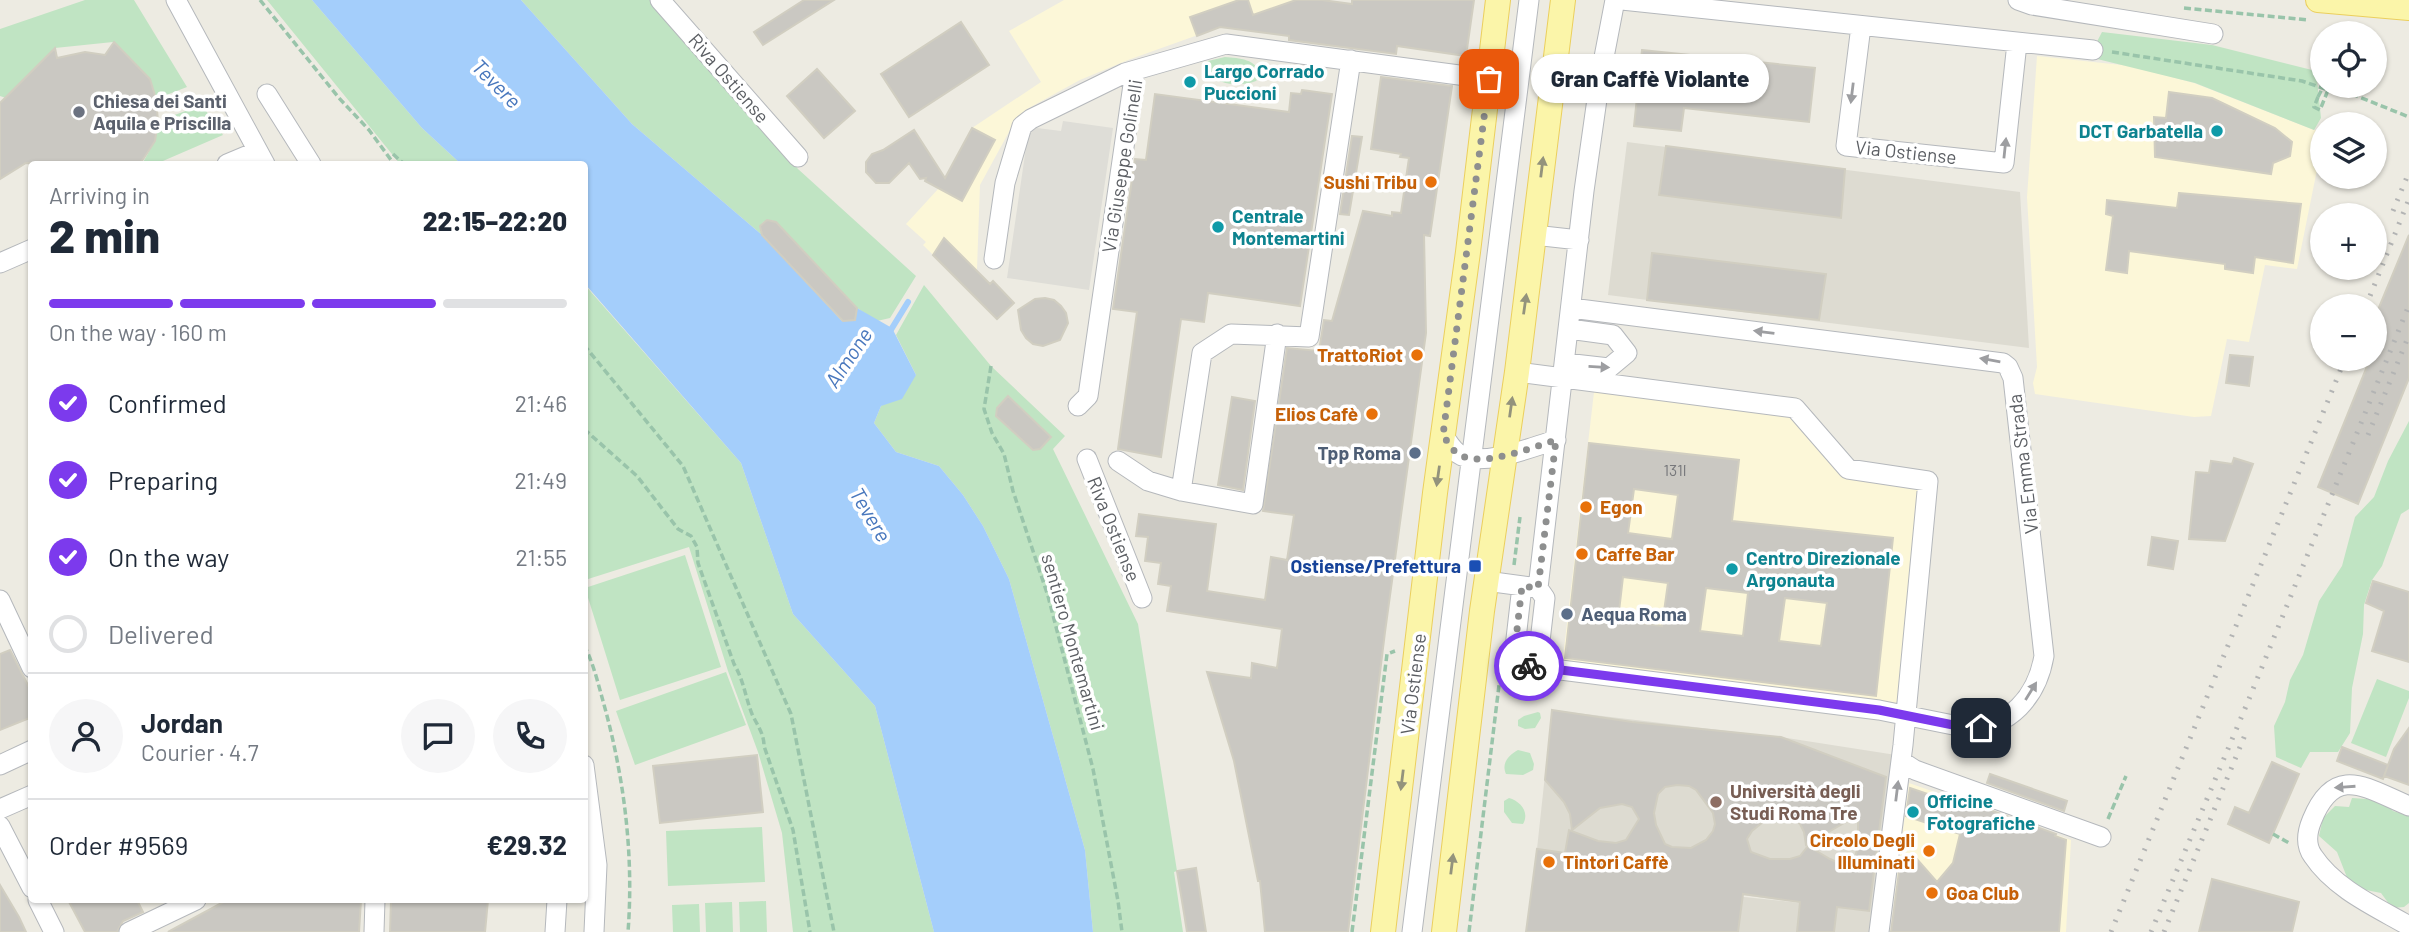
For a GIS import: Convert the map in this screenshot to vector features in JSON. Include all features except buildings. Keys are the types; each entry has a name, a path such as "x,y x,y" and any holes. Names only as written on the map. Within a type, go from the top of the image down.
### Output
{"main road":[{"name":"Via Ostiense","path":"1383,932 1498,0"},
{"path":"1444,932 1486,581 1517,372 1563,0"},
{"path":"2315,10 2409,8"}],"street":[{"path":"176,0 261,158"},
{"name":"Riva Ostiense","path":"660,0 798,157"},
{"name":"Via Ostiense","path":"1412,932 1529,0"},
{"path":"1524,586 1556,440 1600,78 1615,0"},
{"path":"1622,0 2093,50"},
{"path":"2018,0 2032,5 2213,34"},
{"name":"Via Ostiense","path":"1861,26 1846,146 1990,162 2004,163 2017,43"},
{"name":"Via Giuseppe Golinelli","path":"1078,407 1088,396 1135,71 1226,44 1489,79"},
{"path":"1181,491 1202,353 1231,334 1309,337 1351,60"},
{"path":"994,259 1005,183 1022,126 1031,119 1125,73 1135,71"},
{"path":"267,94 308,161"},
{"path":"1534,234 1579,240"},
{"path":"0,263 28,251"},
{"name":"Via Emma Strada","path":"1571,308 1996,361 2008,367 2013,378 2041,619 2044,656 2041,672 2029,697 2016,711 1995,724 1968,728 1905,715"},
{"path":"1517,372 1609,368 1627,353 1613,335 1569,329"},
{"path":"1118,461 1148,481 1181,491 1253,504 1277,334"},
{"path":"1564,371 1794,408 1848,469 1928,481 1901,761 1879,932"},
{"path":"1443,435 1456,452 1472,458 1504,456 1556,440"},
{"name":"Riva Ostiense","path":"1087,459 1142,598"},
{"path":"1486,581 1524,586 1545,598 1536,667 1905,715"},
{"path":"0,600 28,660"},
{"path":"1419,639 1478,644"},
{"path":"0,765 28,752"},
{"path":"1901,761 1915,770 2101,837"},
{"path":"2409,806 2364,788 2340,785 2326,793 2318,806 2308,830 2307,840 2312,855 2336,880 2409,926"},
{"path":"588,796 597,865 594,932"},
{"path":"0,809 28,797"},
{"path":"0,826 28,880"},
{"path":"39,903 54,932"},
{"path":"129,932 190,903"},
{"path":"374,932 375,903"},
{"path":"555,932 557,903"}],"path":[{"path":"260,0 392,161"},
{"path":"2174,7 2315,10"},
{"path":"2093,50 2310,84"},
{"path":"2318,98 2314,107 2320,110 2325,98"},
{"path":"2362,98 2409,117"},
{"path":"393,154 401,161"},
{"path":"588,350 683,466 791,714 834,932"},
{"name":"sentiero Montemartini","path":"991,366 984,409 992,433 1004,454 1013,491 1048,596 1093,769 1122,932"},
{"path":"588,433 637,476 678,529 691,536 697,547 698,563 734,664 743,679 753,715 764,736 764,746 793,830 810,932"},
{"path":"1521,504 1524,586"},
{"path":"1352,932 1387,654"},
{"path":"588,657 609,722 621,776 630,866 628,932"},
{"path":"1469,932 1501,674"},
{"path":"2111,812 2126,776"}],"shaded area":[{"path":"1064,0 1296,0 1080,80 1027,109 1016,119 980,185 976,297 923,245 926,242 906,224 939,188 972,128 1041,82 1009,31"},
{"path":"2037,56 2131,66 2194,83 2310,128 2310,189 2313,189 2297,269 2265,265 2249,342 2227,339 2211,416 2194,417 2035,394 2033,383 2037,367 2027,197"},
{"path":"1063,121 1113,128 1089,290 1007,278 1029,127 1061,131"},
{"path":"1627,142 2020,192 2029,348 1608,295"},
{"path":"1596,375 1799,398 1849,462 1919,471 1910,707 1562,666"},
{"name":"Università degli Studi Roma Tre","path":"1552,710 1787,738 1896,755 1871,932 1702,932 1707,893 1819,905 1562,872 1537,849"},
{"path":"1909,783 2071,840 2066,932 1982,932 1894,902"}],"green space":[{"path":"85,0 134,0 187,87 156,99 150,79 113,42 55,48 6,98 0,96 0,29"},
{"path":"267,0 312,0 422,128 458,161 398,161"},
{"path":"521,0 651,0 798,169 916,276 890,318 877,321 857,308 776,222 763,222 760,230 762,235 632,124"},
{"path":"2102,32 2212,45 2310,70 2310,98 2319,98 2320,112 2310,112 2310,128 2195,83 2089,57"},
{"path":"1225,57 1251,63 1261,75 1256,81 1237,84 1218,81 1207,74 1205,67 1208,61"},
{"path":"202,105 223,135 163,161 144,161 155,141 158,121"},
{"path":"924,285 991,366 1065,436 1053,449 1138,624 1177,871 1174,872 1183,932 1093,932 1085,850 1009,579 983,526 963,495 939,466 896,452 874,423 881,406 916,375 896,335"},
{"path":"588,289 741,463 793,614 875,706 934,932 793,932 782,833 758,752 728,671 689,547 588,579"},
{"path":"2409,421 2409,509 2401,514 2364,605 2363,634 2352,688 2350,733 2338,752 2310,752 2301,768 2276,757 2274,726 2285,702 2290,680 2303,655 2319,601 2342,566 2355,517 2374,497 2388,461"},
{"path":"685,555 721,667 620,700 588,598 588,587"},
{"path":"726,672 746,725 635,765 616,711"},
{"path":"2377,679 2409,691 2409,698 2386,757 2351,743"},
{"path":"1538,712 1541,718 1535,728 1525,729 1518,726 1518,720"},
{"path":"1518,750 1530,753 1533,770 1523,775 1506,774 1504,766 1507,760"},
{"path":"1509,798 1525,811 1523,824 1512,823 1504,812 1504,801"},
{"path":"2352,798 2382,800 2393,811 2409,816 2409,903 2404,907 2392,908 2381,893 2361,889 2348,880 2337,852 2319,836 2323,818 2335,806 2349,807"},
{"path":"762,827 765,882 668,886 666,831"},
{"path":"766,901 767,932 740,932 739,902"},
{"path":"732,902 733,932 706,932 705,903"},
{"path":"699,904 700,932 673,932 672,905"}],"water":[{"name":"Tevere","path":"312,0 521,0 632,124 762,235 842,321 855,318 857,308 892,328 916,375 902,399 881,406 874,423 896,452 939,466 963,495 983,526 1009,579 1085,850 1093,932 934,932 875,706 793,614 741,463 588,287 588,161 458,161 422,128"}],"waterway":[{"name":"Almone","path":"889,333 908,302"}],"railway":[{"path":"2393,211 2409,172"},
{"path":"2371,294 2409,199"},
{"path":"2151,932 2409,305"},
{"path":"2368,435 2409,335"},
{"path":"2111,932 2340,371"},
{"path":"2164,932 2247,730"}],"way so far":[{"path":"1489,79 1443,435 1456,452 1464,457 1480,459 1504,456 1556,440 1538,588 1522,586 1513,665 1529,666"}],"place":[{"name":"Gran Caffè Violante","path":"1489,79"},
{"name":"Largo Corrado Puccioni","path":"1190,82"},
{"name":"Chiesa dei Santi Aquila e Priscilla","path":"79,112"},
{"name":"DCT Garbatella","path":"2217,131"},
{"name":"Sushi Tribu","path":"1431,182"},
{"name":"Centrale Montemartini","path":"1218,227"},
{"name":"TrattoRiot","path":"1417,355"},
{"name":"Elios Cafè","path":"1372,414"},
{"name":"Tpp Roma","path":"1415,453"},
{"name":"Egon","path":"1586,507"},
{"name":"Caffe Bar","path":"1582,554"},
{"name":"Ostiense/Prefettura","path":"1475,566"},
{"name":"Centro Direzionale Argonauta","path":"1732,569"},
{"name":"Aequa Roma","path":"1567,614"},
{"name":"Università degli Studi Roma Tre","path":"1716,802"},
{"name":"Officine Fotografiche","path":"1913,812"},
{"name":"Circolo Degli Illuminati","path":"1929,851"},
{"name":"Tintori Caffè","path":"1549,862"},
{"name":"Goa Club","path":"1932,893"}],"route":[{"path":"1529,666 1879,710 1968,728 1981,728"}]}
